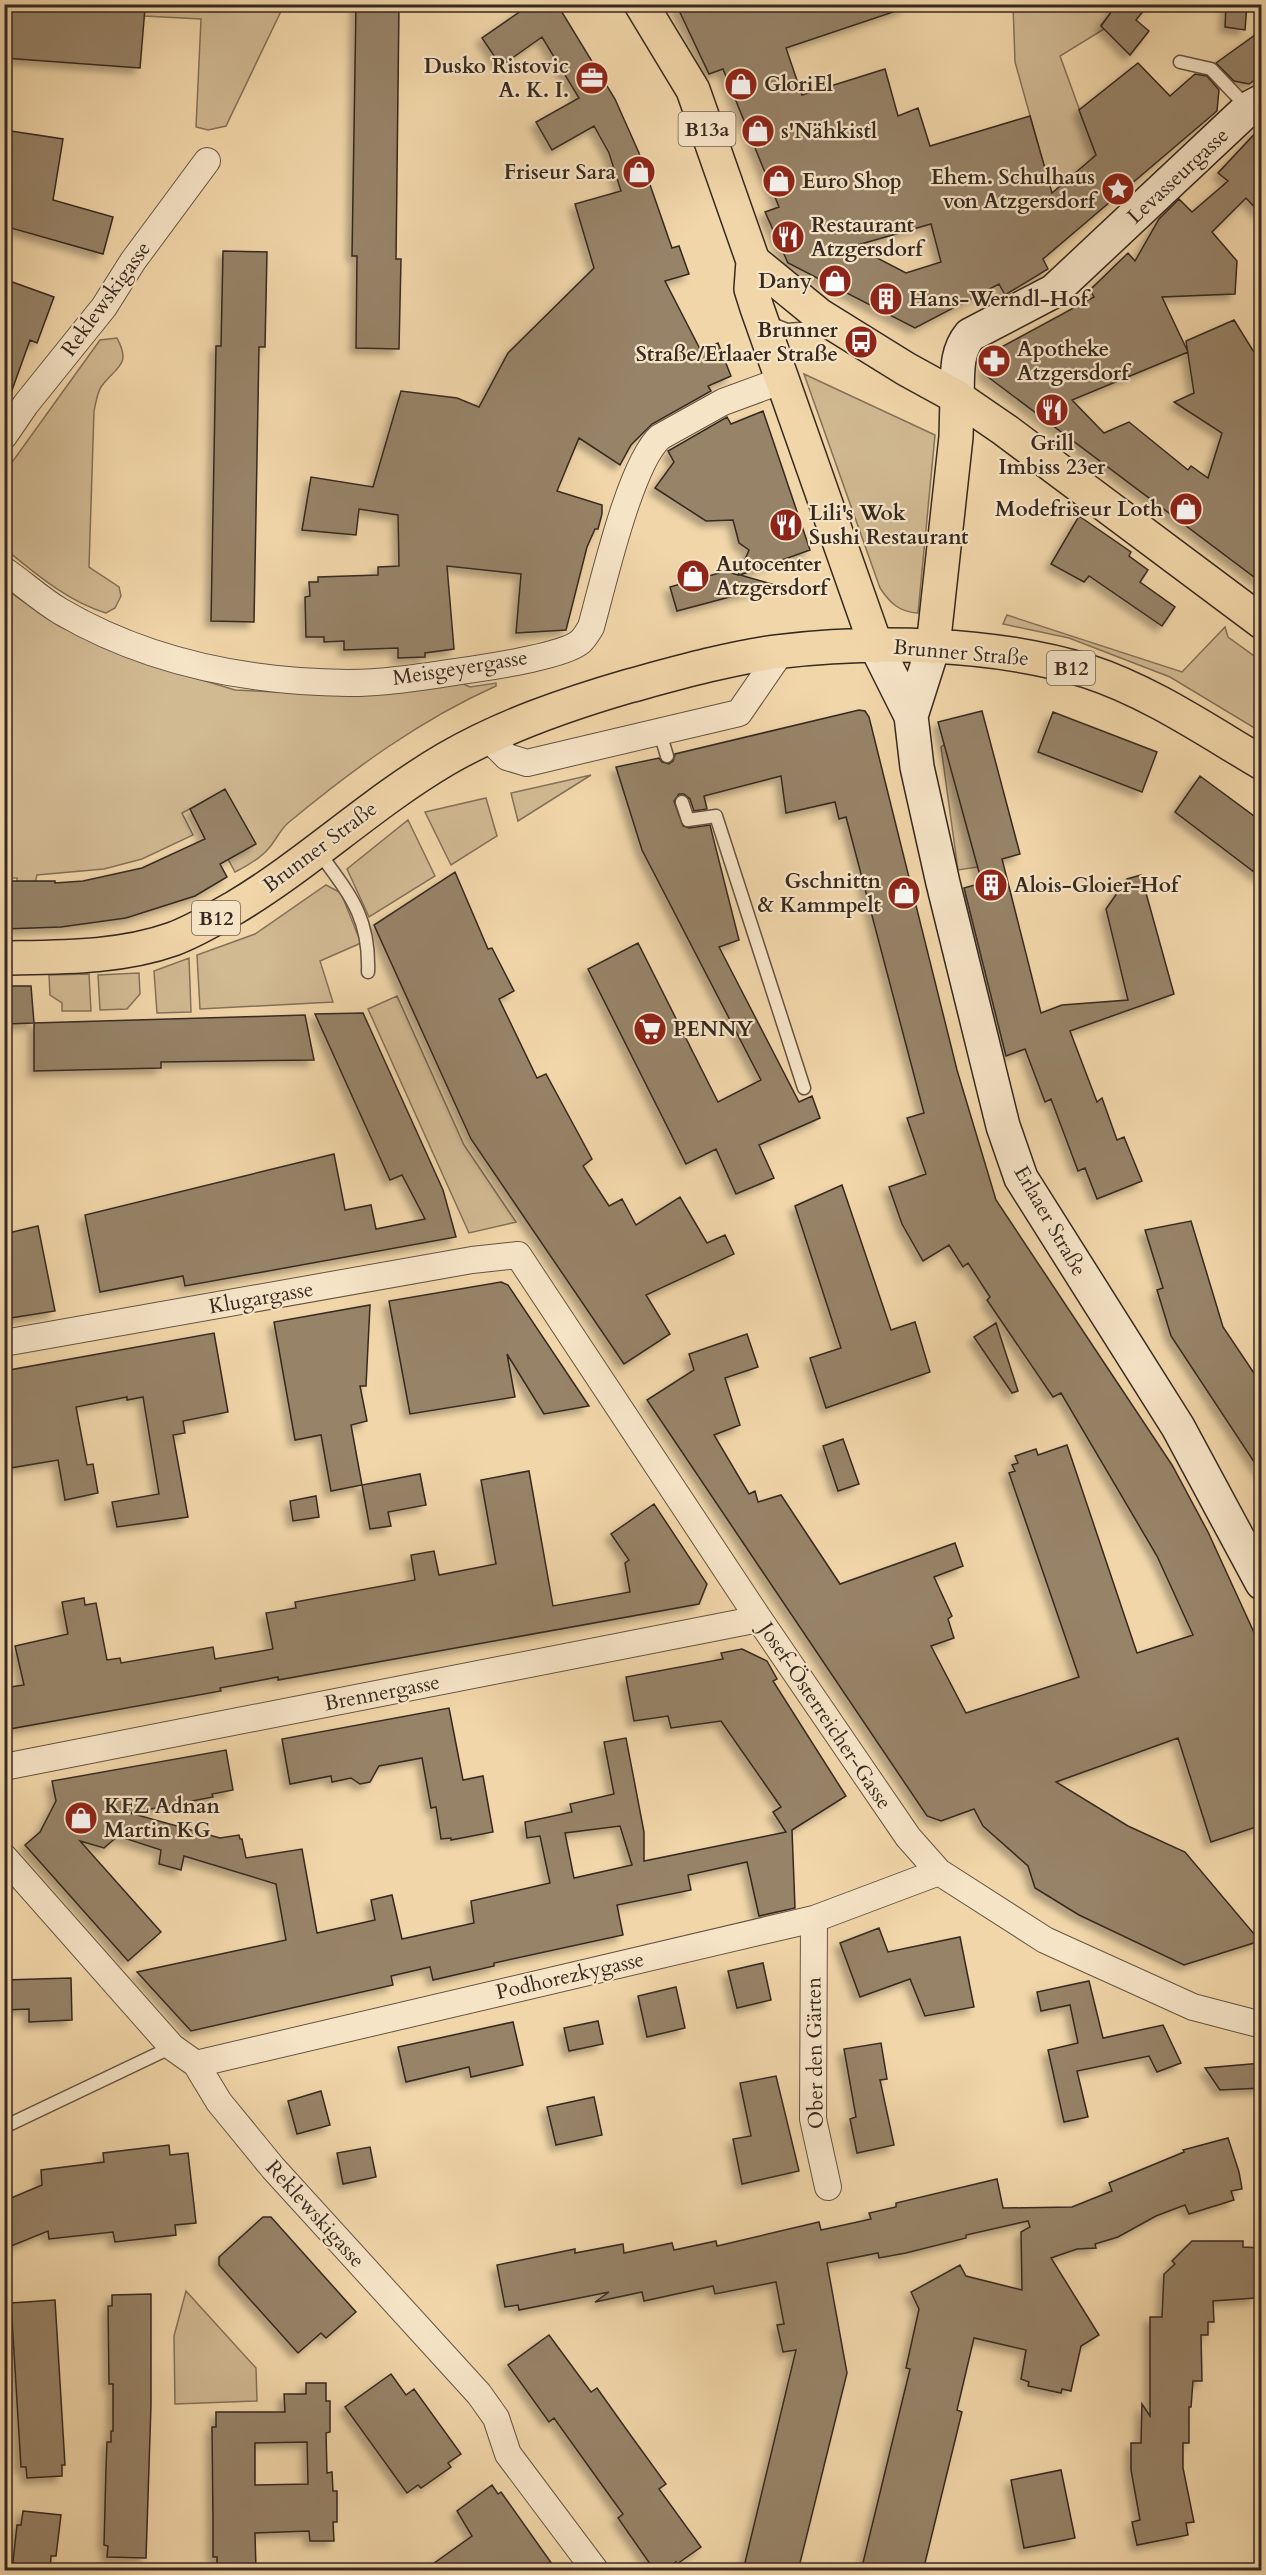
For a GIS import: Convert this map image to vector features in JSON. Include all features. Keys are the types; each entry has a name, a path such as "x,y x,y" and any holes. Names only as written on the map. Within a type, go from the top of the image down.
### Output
{"main road":[{"name":"B13a","path":"641,4 693,90 753,261"},
{"name":"Levasseurgasse","path":"957,397 959,355 962,344 970,335 1054,291 1255,105"},
{"path":"753,261 828,321 957,397 1262,622"},
{"path":"753,261 751,289 774,325 780,340 779,370 876,646 911,716"},
{"path":"774,325 791,324 803,317 828,321"},
{"path":"911,716 933,647 956,437 957,397"},
{"name":"Brunner Straße","path":"4,958 78,957 169,940 192,932 268,888 394,792 448,758 488,738 575,702 688,670 781,652 830,647 876,646 933,647 1016,655 1087,672 1176,712 1262,763"},
{"name":"Erlaaer Straße","path":"911,716 917,767 944,883 1004,1126 1021,1178 1178,1427 1262,1582"}],"street":[{"name":"Reklewskigasse","path":"4,436 26,404 104,307 133,261 207,161"},
{"name":"Meisgeyergasse","path":"4,570 59,610 120,639 212,670 261,679 349,683 394,680 489,667 542,655 580,642 591,627 637,477 652,445 660,437 779,370"},
{"path":"488,738 507,757 527,764 663,745 739,713 781,652"},
{"name":"Klugargasse","path":"4,1343 472,1260 518,1255"},
{"name":"Josef-Österreicher-Gasse","path":"518,1255 759,1619 908,1837 939,1872 1045,1940 1193,2007 1262,2025"},
{"name":"Brennergasse","path":"4,1767 759,1619"},
{"name":"Reklewskigasse","path":"9,1867 172,2047 196,2064 219,2102 273,2168 480,2394 496,2418 508,2454 596,2571"},
{"name":"Podhorezkygasse","path":"196,2064 814,1919 939,1872"},
{"name":"Ober den Gärten","path":"814,1919 813,2120 828,2187"}],"lane":[{"path":"1180,62 1211,69 1255,105"},
{"path":"682,802 688,820 716,816 804,1088"},
{"path":"318,850 356,903 369,945 368,972"},
{"path":"4,2127 172,2047"}],"shaded area":[{"path":"100,5 284,5 226,126 208,130 196,127 201,19 144,16 145,8"},
{"path":"1013,5 1117,5 1101,25 1104,29 1060,56 1096,155 1070,178 1048,180 1015,62"},
{"path":"117,338 123,355 122,360 100,389 94,411 89,567 119,587 121,596 115,608 106,613 65,594 5,549 5,472 100,340"},
{"path":"804,374 935,435 918,613 905,611 896,606 880,588"},
{"path":"4,588 59,626 149,664 235,690 342,695 461,683 470,687 496,683 496,686 441,714 362,765 288,823 262,856 235,872 228,859 225,790 182,813 193,835 142,859 104,869 37,875 35,883 17,883 17,878 4,878"},
{"path":"1007,615 1182,672 1225,627 1228,637 1261,661 1261,732 1170,677 1069,638 1003,624"},
{"path":"945,744 978,867 958,870 941,747"},
{"path":"591,775 518,821 511,793"},
{"path":"486,798 497,836 451,865 425,812"},
{"path":"408,820 435,876 369,917 347,869"},
{"path":"326,885 341,893 361,943 320,961 333,1002 200,1009 197,955 255,934"},
{"path":"189,958 191,1012 157,1013 154,971"},
{"path":"139,973 140,994 127,1009 100,1010 98,975"},
{"path":"89,974 91,1011 62,1011 62,1003 50,995 49,975"},
{"path":"397,996 464,1145 516,1222 469,1233 368,1009"},
{"path":"186,2291 256,2368 257,2401 175,2404 174,2336"}],"building":[{"path":"4,4 100,4 145,8 140,68 4,58"},
{"path":"356,4 399,4 396,259 401,259 399,349 356,348 357,256 352,256"},
{"path":"531,4 557,4 615,99 639,153 672,248 679,246 689,274 665,281 701,351 718,343 731,376 708,386 711,391 652,424 631,445 620,465 579,438 557,491 602,505 602,514 598,529 595,529 587,547 566,630 516,633 521,574 447,566 454,649 425,653 425,657 398,658 398,648 344,650 344,641 324,642 324,637 306,637 305,597 310,596 309,582 318,582 318,577 378,575 378,567 399,566 398,515 359,509 356,535 302,530 311,477 373,487 401,391 457,398 479,407 508,353 594,268 575,204 621,191 609,153 594,126 552,150 536,122 579,98 542,37 501,66 482,38"},
{"path":"676,4 905,4 905,8 786,48 802,95 885,69 898,116 918,108 930,146 1030,116 1052,193 1096,155 1079,110 1138,63 1170,96 1195,74 1207,76 1219,90 1217,111 1043,259 1048,269 1005,295 999,284 915,328 788,263 765,212 779,207 723,69 709,74","holes":["931,224 941,262 906,273 854,246"]},
{"path":"1117,4 1149,4 1136,20 1149,31 1130,55 1101,26"},
{"path":"1226,4 1247,4 1245,30 1225,27"},
{"path":"1262,30 1262,75 1249,84 1234,81 1216,63"},
{"path":"1262,126 1262,215 1246,198 1212,232 1237,261 1235,294 1162,297 1188,351 1186,341 1234,320 1262,365 1262,583 984,374 985,356 1094,297 1090,290 1128,253 1135,261 1159,219 1179,199 1192,212 1228,181 1218,173","holes":["1188,352 1194,393 1174,402 1222,433 1208,478 1191,466 1188,470 1129,422 1104,433 1072,400"]},
{"path":"4,130 63,139 53,200 113,217 103,254 4,226"},
{"path":"223,251 267,252 265,347 259,347 254,622 211,621 216,346 221,346"},
{"path":"4,279 54,297 37,343 30,340 7,404 4,403"},
{"path":"763,411 810,550 740,575 775,585 677,611 670,587 726,571 738,575 749,550 739,543 733,520 706,521 655,488 674,462 668,451 727,417 731,424"},
{"path":"1079,516 1131,552 1129,556 1148,570 1140,582 1175,607 1162,626 1089,576 1084,582 1051,564"},
{"path":"859,710 865,711 869,717 957,1070 996,1200 1172,1465 1208,1532 1262,1650 1262,1825 1211,1842 1178,1738 1056,1782 1128,1826 1185,1852 1260,1941 1184,1965 1079,1915 1035,1888 1028,1866 983,1826 974,1809 941,1821 927,1816 647,1400 694,1370 689,1354 747,1334 758,1367 725,1378 740,1425 714,1435 749,1494 755,1491 758,1502 781,1495 840,1584 955,1543 963,1566 934,1577 952,1616 948,1619 954,1638 931,1646 966,1713 1079,1677 1009,1473 1015,1471 1012,1465 1018,1463 1015,1456 1036,1449 1038,1455 1067,1445 1137,1653 1193,1635 1157,1556 1061,1393 1053,1397 987,1300 990,1297 968,1263 963,1267 949,1245 923,1261 902,1224 889,1187 926,1174 907,1118 924,1113 846,817 839,819 835,802 786,813 781,776 704,796 707,809 694,811 690,799 684,794 679,794 674,801 683,826 689,828 710,825 739,940 719,947 799,1102 812,1096 820,1118 759,1145 774,1178 736,1194 716,1149 686,1164 588,969 638,943 718,1102 761,1080 642,850 616,767 659,758 662,762 669,764 673,761 675,754"},
{"path":"982,711 1020,854 1002,859 1041,1013 1062,1005 1128,1000 1106,909 1127,879 1141,875 1174,994 1070,1031 1097,1102 1102,1098 1117,1140 1124,1137 1142,1181 1097,1199 1085,1168 1078,1171 1051,1099 1045,1102 1025,1049 1006,1056 964,888 982,883 938,722"},
{"path":"1053,712 1157,752 1142,792 1038,752"},
{"path":"1200,776 1262,822 1262,878 1175,812"},
{"path":"225,789 256,844 220,864 227,877 195,896 126,918 61,927 4,929 4,881 55,881 55,883 83,881 142,868 205,839 190,809"},
{"path":"455,872 488,949 492,948 514,991 499,999 537,1078 546,1074 592,1159 583,1166 609,1206 622,1199 636,1225 680,1197 707,1243 725,1235 734,1254 646,1295 670,1334 624,1364 471,1139 374,925"},
{"path":"4,986 31,986 34,1023 4,1024"},
{"path":"363,1013 443,1190 456,1237 185,1286 183,1276 100,1292 85,1215 334,1154 345,1210 371,1205 376,1229 425,1219 402,1175 390,1180 315,1014"},
{"path":"305,1015 314,1060 161,1062 161,1068 34,1071 34,1023"},
{"path":"842,1185 891,1330 915,1322 930,1372 826,1408 810,1358 841,1348 795,1206"},
{"path":"1191,1221 1223,1327 1262,1385 1262,1474 1171,1336 1157,1290 1163,1288 1145,1230"},
{"path":"38,1226 55,1311 4,1319 4,1234"},
{"path":"501,1282 508,1285 589,1406 544,1414 507,1354 515,1397 410,1414 389,1301"},
{"path":"370,1305 366,1386 360,1386 367,1421 351,1425 362,1485 331,1491 321,1435 295,1440 274,1322"},
{"path":"996,1323 1018,1391 1012,1393 974,1337"},
{"path":"214,1333 228,1412 183,1421 185,1433 173,1435 188,1517 117,1527 112,1502 159,1494 143,1397 127,1400 127,1397 76,1407 87,1465 93,1464 98,1493 65,1500 58,1460 4,1469 4,1371"},
{"path":"843,1439 859,1484 838,1491 823,1446"},
{"path":"529,1471 553,1606 630,1592 625,1563 629,1560 611,1534 654,1504 707,1584 699,1604 278,1680 278,1677 220,1688 221,1691 4,1730 4,1688 24,1685 15,1646 68,1634 62,1602 84,1598 85,1605 96,1603 107,1660 120,1658 121,1663 213,1647 215,1659 273,1649 266,1613 296,1608 295,1602 415,1580 411,1555 434,1551 439,1575 496,1564 481,1480"},
{"path":"420,1474 426,1505 388,1512 391,1526 370,1529 362,1485"},
{"path":"316,1496 319,1517 293,1521 290,1501"},
{"path":"742,1649 767,1661 777,1679 773,1681 846,1796 792,1830 795,1908 759,1916 747,1862 688,1875 691,1890 617,1905 623,1935 494,1963 494,1966 433,1980 430,1967 391,1976 393,1985 191,2031 137,1972 286,1940 276,1884 184,1856 181,1870 159,1864 161,1850 118,1836 104,1848 80,1841 161,1932 128,1961 25,1845 40,1832 56,1801 52,1781 226,1750 233,1790 212,1794 213,1797 130,1813 220,1838 239,1835 246,1858 302,1849 317,1933 375,1920 371,1900 392,1895 402,1939 474,1923 471,1901 550,1883 540,1836 527,1838 525,1822 572,1812 570,1804 614,1794 604,1742 626,1738 644,1832 644,1861 786,1832 773,1812 781,1807 721,1721 671,1728 668,1716 634,1721 626,1677 723,1659 721,1653","holes":["620,1826 632,1865 574,1878 565,1833"]},
{"path":"449,1708 463,1780 483,1776 493,1832 451,1840 451,1838 441,1839 436,1807 431,1808 422,1758 379,1766 370,1782 360,1784 351,1778 332,1782 331,1776 290,1784 282,1739"},
{"path":"879,1928 888,1952 960,1937 974,2007 925,2016 910,1979 860,1997 840,1943"},
{"path":"763,1963 771,2000 737,2008 728,1971"},
{"path":"71,1978 72,2020 29,2022 29,2009 4,2010 4,1980"},
{"path":"1089,1981 1103,2038 1163,2025 1181,2063 1157,2072 1149,2056 1077,2071 1088,2117 1064,2122 1048,2050 1078,2043 1070,2005 1041,2011 1037,1992"},
{"path":"676,1987 685,2028 647,2037 638,1996"},
{"path":"598,2021 603,2044 569,2051 564,2028"},
{"path":"513,2022 523,2065 471,2077 469,2067 406,2082 398,2047"},
{"path":"881,2043 887,2079 880,2080 894,2145 857,2153 850,2119 856,2117 844,2049"},
{"path":"1262,2063 1262,2088 1220,2090 1205,2068"},
{"path":"776,2076 799,2171 742,2184 733,2139 751,2136 740,2083"},
{"path":"321,2091 330,2125 297,2134 288,2101"},
{"path":"594,2097 602,2135 556,2145 547,2107"},
{"path":"1228,2138 1242,2189 1231,2191 1234,2200 1189,2214 1185,2205 1156,2216 1118,2237 1095,2244 1096,2248 1077,2249 1051,2258 1099,2335 1081,2346 1071,2391 1062,2389 1061,2393 1028,2386 1029,2382 1021,2379 1026,2350 974,2338 957,2410 962,2412 923,2571 861,2571 910,2369 906,2368 919,2309 911,2292 960,2265 966,2276 1022,2290 1021,2232 1030,2227 1028,2221 966,2235 966,2238 906,2253 879,2258 878,2253 827,2263 847,2373 798,2571 743,2571 796,2350 783,2352 777,2325 784,2324 776,2282 715,2294 713,2286 644,2301 642,2292 595,2302 609,2292 519,2310 518,2305 505,2307 497,2265 575,2249 575,2253 623,2244 624,2253 672,2243 674,2250 716,2241 717,2246 819,2222 821,2230 871,2219 869,2213 896,2207 896,2203 997,2179 1003,2208 1072,2207 1112,2191 1109,2183 1184,2152 1183,2150"},
{"path":"169,2145 170,2155 188,2153 196,2223 175,2225 176,2235 115,2242 113,2232 49,2239 48,2231 4,2249 4,2201 42,2185 41,2170 104,2162 103,2153"},
{"path":"370,2147 376,2177 343,2184 337,2153"},
{"path":"263,2217 271,2217 356,2312 326,2338 321,2333 298,2353 219,2265 219,2257"},
{"path":"1192,2241 1243,2241 1243,2247 1262,2248 1262,2290 1255,2290 1255,2298 1213,2301 1214,2322 1208,2322 1208,2335 1201,2335 1202,2381 1193,2381 1191,2407 1189,2407 1189,2443 1183,2443 1183,2468 1194,2522 1186,2523 1188,2535 1137,2545 1132,2522 1140,2520 1131,2470 1131,2443 1141,2443 1142,2404 1150,2416 1150,2317 1162,2317 1164,2274 1175,2264 1172,2261"},
{"path":"151,2294 151,2405 146,2558 107,2557 108,2546 104,2545 107,2442 111,2442 111,2431 113,2431 113,2384 109,2384 108,2306 112,2306 112,2295"},
{"path":"55,2300 65,2465 62,2465 62,2476 27,2478 26,2467 21,2467 11,2303"},
{"path":"549,2335 591,2392 597,2388 666,2484 659,2489 701,2547 664,2571 655,2571 618,2518 623,2514 554,2418 549,2422 508,2365"},
{"path":"391,2374 406,2395 414,2389 461,2454 448,2463 451,2467 421,2488 418,2485 407,2493 345,2407"},
{"path":"306,2383 326,2383 326,2401 330,2401 330,2432 326,2433 327,2473 332,2472 333,2491 337,2491 337,2522 333,2522 334,2541 310,2541 309,2531 255,2533 256,2570 217,2571 217,2557 213,2557 212,2427 216,2427 216,2412 285,2412 284,2394 306,2394","holes":["307,2442 308,2484 255,2485 255,2443"]},
{"path":"1061,2470 1075,2538 1024,2548 1011,2480"},
{"path":"492,2485 498,2494 501,2492 557,2571 423,2571 472,2536 457,2511"},
{"path":"23,2511 61,2515 56,2556 51,2556 50,2571 12,2571 17,2525 21,2525"}],"place":[{"name":"Dusko Ristovic A. K. I.","path":"592,78"},
{"name":"GloriEl","path":"741,84"},
{"name":"s'Nähkistl","path":"758,131"},
{"name":"Friseur Sara","path":"639,172"},
{"name":"Euro Shop","path":"779,181"},
{"name":"Ehem. Schulhaus von Atzgersdorf","path":"1118,189"},
{"name":"Restaurant Atzgersdorf","path":"788,237"},
{"name":"Dany","path":"835,281"},
{"name":"Hans-Werndl-Hof","path":"886,299"},
{"name":"Brunner Straße/Erlaaer Straße","path":"861,342"},
{"name":"Apotheke Atzgersdorf","path":"994,361"},
{"name":"Grill Imbiss 23er","path":"1052,410"},
{"name":"Modefriseur Loth","path":"1186,509"},
{"name":"Lili's Wok Sushi Restaurant","path":"786,525"},
{"name":"Autocenter Atzgersdorf","path":"693,576"},
{"name":"Alois-Gloier-Hof","path":"991,885"},
{"name":"Gschnittn & Kammpelt","path":"904,893"},
{"name":"PENNY","path":"650,1029"},
{"name":"KFZ Adnan Martin KG","path":"81,1818"}]}
